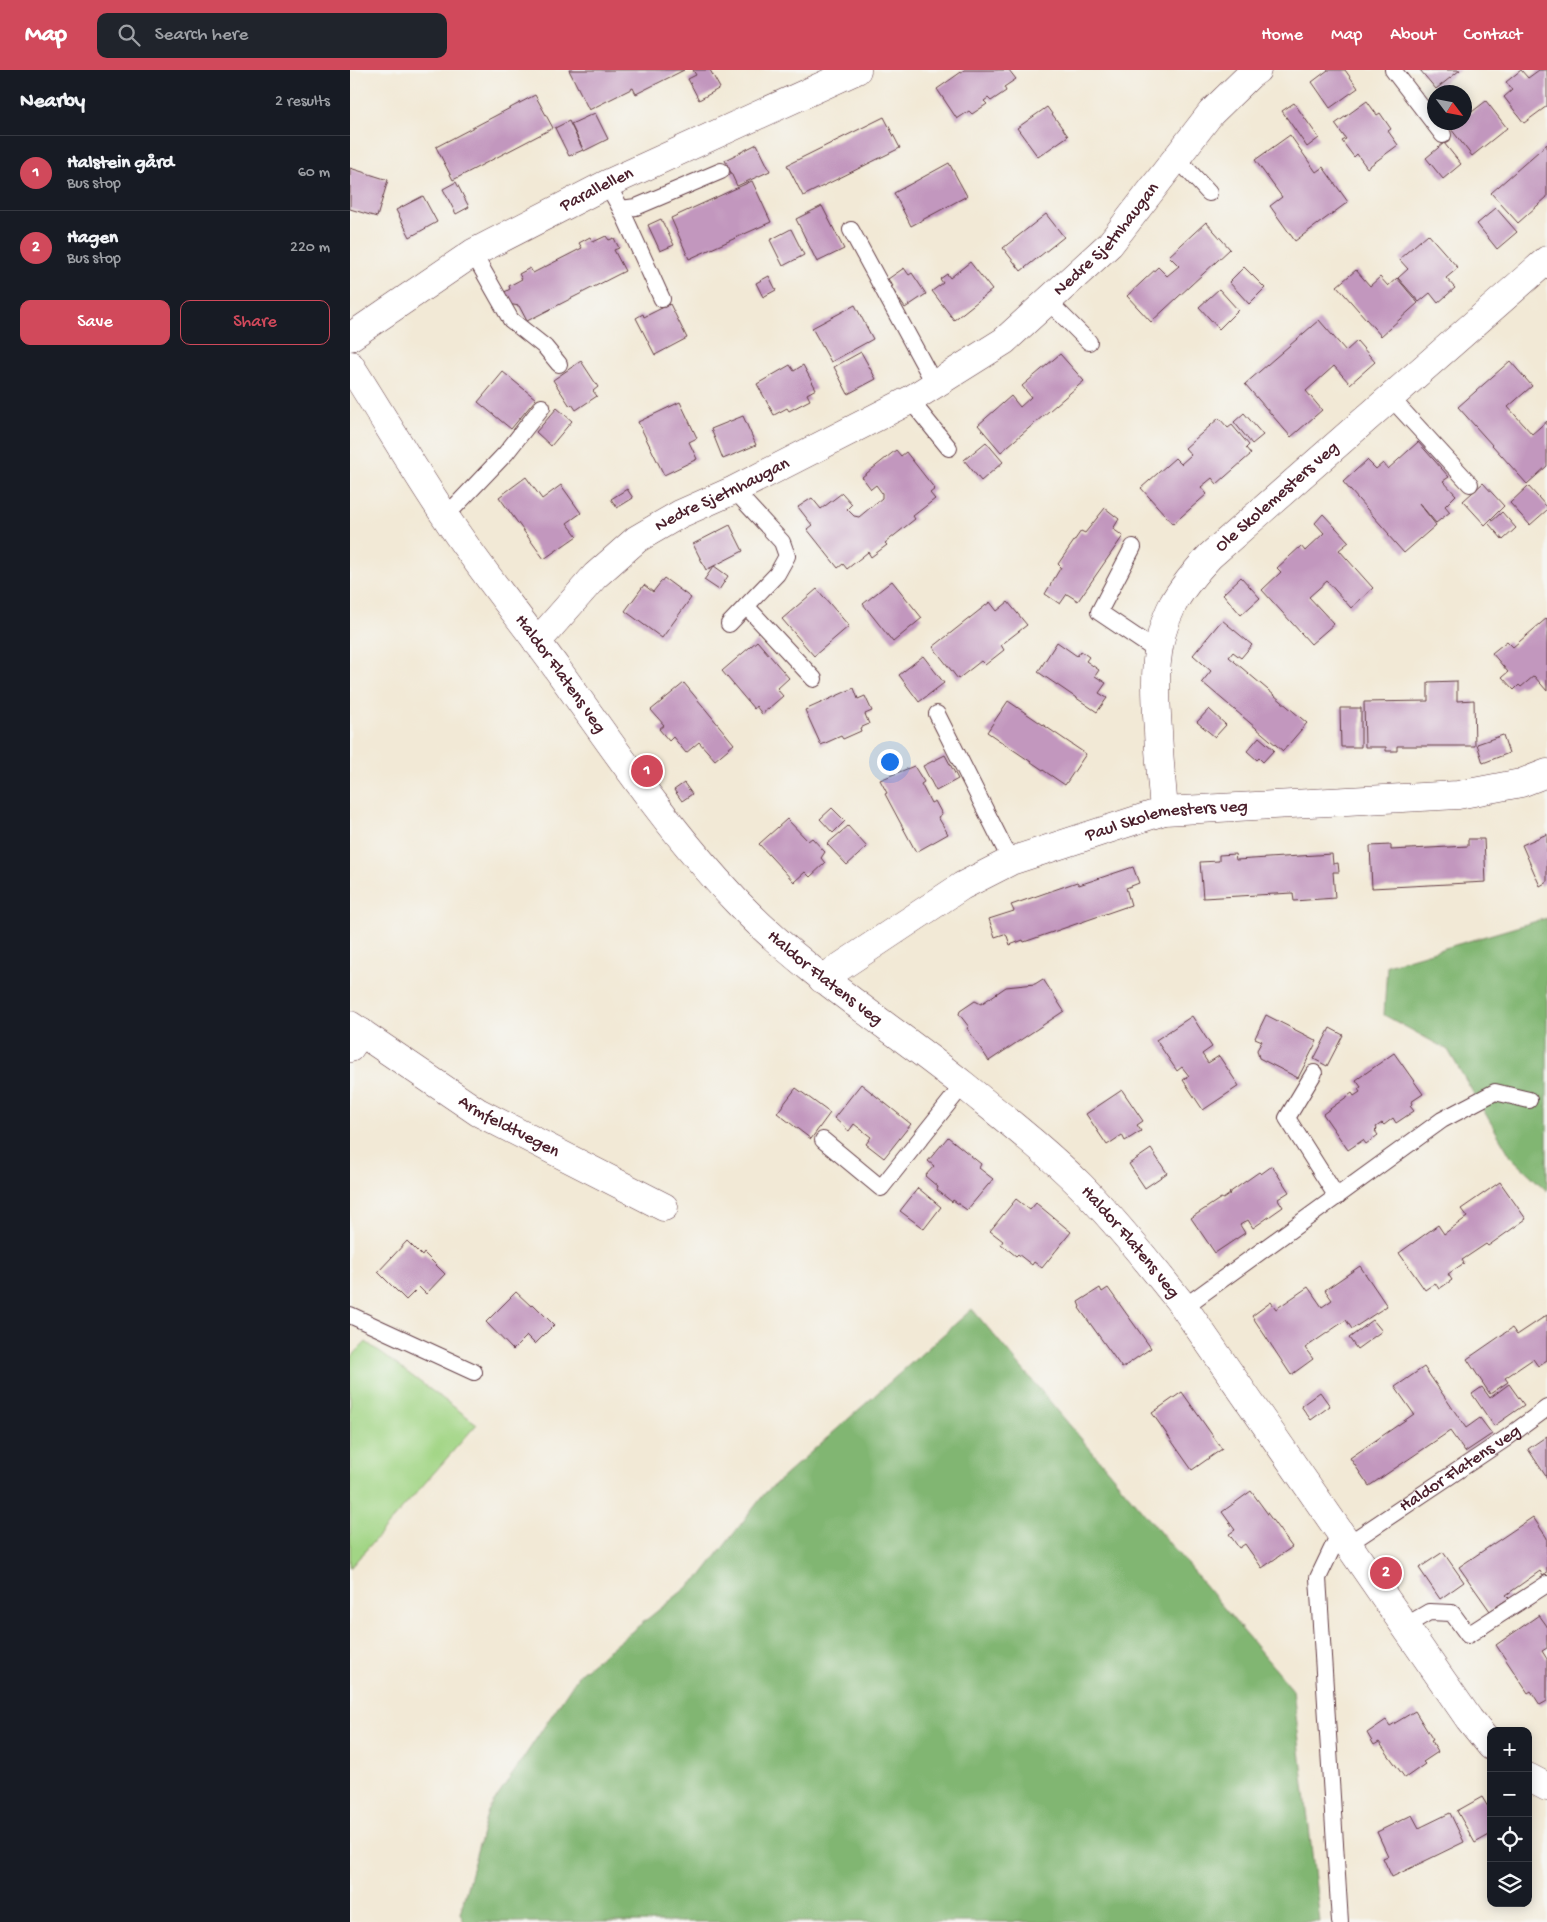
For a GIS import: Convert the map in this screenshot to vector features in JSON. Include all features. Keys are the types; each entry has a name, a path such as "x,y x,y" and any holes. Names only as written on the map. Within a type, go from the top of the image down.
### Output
{"street":[{"name":"Parallellen","path":"350,337 473,253 607,184 857,70"},
{"name":"Nedre Sjetnhaugan","path":"538,642 595,576 637,539 680,514 734,490 910,400 1004,341 1049,302 1110,244 1211,113 1257,70"},
{"name":"Ole Skolemesters veg","path":"1164,811 1154,683 1157,651 1173,604 1189,579 1210,556 1547,260"},
{"name":"Haldor Flatens veg","path":"350,365 445,518 538,642 624,764 684,840 738,902 822,979 963,1085 1040,1148 1079,1184 1133,1243 1184,1307 1468,1719 1487,1741"},
{"name":"Paul Skolemesters veg","path":"822,979 962,886 1011,860 1164,811 1458,795 1521,783 1547,774"},
{"name":"Armfeldtvegen","path":"354,1035 478,1112 664,1207"},
{"path":"1532,1779 1547,1787"}],"lane":[{"path":"1393,70 1443,135"},
{"path":"1176,157 1209,193"},
{"path":"621,209 636,207 721,171"},
{"path":"607,184 621,209 662,299"},
{"path":"851,230 935,385"},
{"path":"473,253 511,320 545,347 559,364"},
{"path":"1049,302 1089,342"},
{"path":"1391,398 1470,484"},
{"path":"910,400 950,448"},
{"path":"445,518 506,453 542,407"},
{"path":"729,624 777,574 787,556 782,542 734,490"},
{"path":"1133,547 1099,612 1157,651"},
{"path":"746,606 814,680"},
{"path":"937,714 1011,860"},
{"path":"1314,1073 1287,1118 1337,1196"},
{"path":"823,1140 881,1188 963,1085"},
{"path":"1184,1307 1442,1120 1495,1092 1528,1100"},
{"path":"350,1315 474,1372"},
{"name":"Haldor Flatens veg","path":"1344,1538 1505,1439 1547,1408"},
{"path":"1340,1922 1318,1578 1344,1538"},
{"path":"1404,1626 1429,1612 1452,1613 1468,1635 1547,1584"}],"green space":[{"path":"1547,918 1547,1191 1511,1157 1448,1050 1384,1015 1387,965"},
{"path":"972,1309 1293,1690 1320,1922 464,1922 460,1913 488,1811 580,1673 701,1576 765,1493"},
{"path":"366,1342 477,1424 350,1568 350,1358"}],"building":[{"path":"569,70 684,70 636,94 633,88 589,110"},
{"path":"693,70 710,70 720,88 699,100 688,79 696,75"},
{"path":"964,70 1009,70 1016,79 1004,87 1006,91 991,101 988,98 984,101 987,104 972,114 969,111 957,119 937,89"},
{"path":"1328,70 1345,70 1358,88 1330,108 1312,82"},
{"path":"1420,70 1460,70 1441,85 1433,85"},
{"path":"1521,70 1528,78 1539,70 1547,70 1547,106 1524,123 1504,97 1512,90 1506,82"},
{"path":"535,95 553,128 453,180 436,147"},
{"path":"1367,101 1377,115 1380,113 1391,129 1388,131 1398,145 1367,168 1357,154 1354,157 1342,141 1346,139 1335,124"},
{"path":"1486,101 1507,128 1472,156 1452,130 1472,130 1472,112"},
{"path":"1294,103 1319,138 1307,147 1282,111"},
{"path":"1047,107 1068,136 1038,157 1017,128"},
{"path":"595,113 608,139 584,151 571,124"},
{"path":"884,117 900,148 803,196 787,165"},
{"path":"569,121 583,150 569,156 555,128"},
{"path":"1290,135 1316,172 1323,167 1348,202 1295,241 1270,206 1282,197 1255,160"},
{"path":"1444,143 1461,164 1443,179 1426,158"},
{"path":"757,144 770,171 737,186 725,160"},
{"path":"1547,144 1547,197 1518,223 1491,193"},
{"path":"949,163 967,196 911,226 894,193"},
{"path":"350,168 388,180 377,217 350,209"},
{"path":"752,181 771,222 689,259 671,218"},
{"path":"456,182 469,207 456,214 443,189"},
{"path":"423,196 437,222 410,237 396,210"},
{"path":"822,206 844,249 817,262 796,219"},
{"path":"1496,208 1517,232 1497,249 1477,224"},
{"path":"1046,214 1064,237 1021,271 1003,248"},
{"path":"661,219 674,245 660,251 648,225"},
{"path":"1206,222 1230,249 1151,322 1127,296 1158,267 1167,276 1179,266 1169,256"},
{"path":"791,229 804,255 783,266 770,240"},
{"path":"1428,234 1458,268 1446,278 1455,288 1438,303 1430,293 1419,302 1398,278 1408,269 1399,259"},
{"path":"606,236 609,240 614,238 619,248 614,250 625,271 527,321 519,306 508,304 503,293 510,289 509,286 522,279 519,274 530,268 533,273 582,248 579,243 590,237 593,242"},
{"path":"970,262 992,290 954,320 932,291 943,283 940,279 947,274 950,278"},
{"path":"1244,267 1265,288 1249,304 1229,282"},
{"path":"904,268 909,275 912,273 926,294 905,308 888,279"},
{"path":"1356,270 1370,286 1380,277 1388,286 1397,278 1418,303 1381,336 1337,286"},
{"path":"769,276 776,290 763,297 756,283"},
{"path":"1219,289 1238,310 1219,329 1199,307"},
{"path":"670,304 687,338 655,355 636,318 643,314 644,317"},
{"path":"855,305 873,339 831,362 812,328"},
{"path":"1319,320 1346,351 1357,341 1375,362 1350,384 1334,366 1306,391 1322,410 1291,437 1245,384"},
{"path":"861,352 876,379 848,394 834,367"},
{"path":"1060,354 1084,381 1001,452 978,425 1011,396 1020,407 1031,397 1022,386"},
{"path":"581,361 598,387 593,391 597,396 576,410 572,404 570,406 553,380"},
{"path":"1510,361 1532,386 1508,407 1532,434 1547,421 1547,466 1527,484 1458,407"},
{"path":"790,365 794,371 803,365 816,389 807,394 810,400 789,411 787,408 774,415 757,384"},
{"path":"503,372 536,399 511,429 478,402"},
{"path":"680,402 697,438 689,442 697,459 664,475 638,422"},
{"path":"557,408 572,421 551,446 536,432"},
{"path":"1244,413 1263,435 1252,444 1234,422"},
{"path":"743,416 756,445 723,459 711,429"},
{"path":"1219,418 1228,428 1232,425 1249,445 1246,448 1251,454 1217,484 1212,478 1201,487 1207,494 1173,524 1141,488 1175,458 1181,464 1191,455 1185,448"},
{"path":"986,442 1003,462 981,481 964,460"},
{"path":"1418,442 1449,477 1443,481 1456,495 1445,506 1450,512 1436,523 1419,503 1436,525 1404,553 1343,482 1367,460 1376,469 1383,463 1388,469"},
{"path":"896,450 901,456 906,452 935,489 930,493 935,499 913,516 915,519 871,557 868,552 847,569 843,564 838,568 807,529 812,525 798,507 812,498 821,509 842,493 852,504 847,509 854,516 859,517 882,498 882,493 876,485 871,489 862,477"},
{"path":"526,477 542,499 561,485 581,513 567,523 577,536 544,559 499,497"},
{"path":"1483,483 1504,506 1485,525 1463,501"},
{"path":"1528,486 1547,507 1547,510 1530,525 1510,503"},
{"path":"627,489 633,498 617,508 611,499"},
{"path":"1105,508 1119,519 1113,529 1123,536 1078,601 1067,594 1060,604 1045,594 1061,567 1058,564 1081,531 1085,533"},
{"path":"1502,512 1516,528 1503,540 1489,524"},
{"path":"1323,514 1349,542 1339,550 1373,588 1351,608 1327,581 1309,597 1334,624 1311,644 1262,590 1281,572 1277,568 1301,546 1305,551 1324,533 1315,523"},
{"path":"730,525 743,551 706,570 693,544"},
{"path":"714,566 728,576 719,590 704,580"},
{"path":"1241,577 1260,598 1241,615 1223,594"},
{"path":"664,578 691,598 662,638 625,611 644,585 653,592"},
{"path":"892,581 922,618 893,642 863,604"},
{"path":"817,589 849,626 814,656 782,619"},
{"path":"990,602 997,611 1008,602 1027,625 1001,645 1004,650 985,665 981,661 958,679 933,647"},
{"path":"1547,618 1547,691 1534,676 1521,687 1519,685 1514,690 1502,677 1508,672 1492,653 1507,641 1513,647"},
{"path":"1222,620 1252,645 1241,658 1233,652 1229,657 1307,723 1283,751 1202,682 1211,671 1193,655"},
{"path":"757,641 789,678 777,689 783,696 762,714 756,706 754,709 722,671"},
{"path":"1057,642 1077,656 1081,651 1089,657 1086,661 1099,670 1095,676 1106,683 1099,693 1107,698 1097,712 1038,672"},
{"path":"923,656 944,683 919,702 899,675"},
{"path":"1457,681 1457,701 1474,700 1475,746 1397,746 1397,751 1386,751 1386,747 1365,747 1364,702 1428,701 1428,682"},
{"path":"684,683 734,744 715,760 699,742 686,753 673,737 669,741 659,729 664,725 651,710"},
{"path":"854,688 858,699 865,696 872,711 865,714 869,724 860,728 861,731 843,739 841,736 821,745 805,710"},
{"path":"1008,701 1086,754 1065,785 987,732"},
{"path":"1340,708 1361,708 1361,747 1341,747"},
{"path":"1209,709 1226,725 1215,737 1197,722"},
{"path":"1503,735 1509,753 1483,763 1477,744"},
{"path":"1259,737 1274,750 1263,762 1259,758 1257,760 1247,751"},
{"path":"945,755 958,779 936,791 923,766"},
{"path":"914,766 924,782 921,784 931,803 935,801 942,814 938,817 948,834 916,852 885,794 887,793 880,780"},
{"path":"684,783 692,794 682,801 674,790"},
{"path":"832,808 845,821 833,833 820,819"},
{"path":"787,819 808,841 812,838 825,852 821,858 825,863 810,877 805,872 794,882 759,844"},
{"path":"848,826 867,847 847,865 827,844"},
{"path":"1547,834 1547,882 1540,886 1522,845"},
{"path":"1468,839 1484,839 1486,882 1372,888 1370,846 1391,845 1391,850 1468,846"},
{"path":"1235,854 1236,860 1332,854 1333,864 1338,863 1339,872 1333,872 1335,898 1294,901 1293,893 1203,898 1200,862 1219,861 1219,855"},
{"path":"1133,867 1139,883 1126,888 1131,905 1024,942 1023,940 1010,945 1007,936 1004,934 995,937 989,919 1014,911 1011,905 1077,882 1079,885"},
{"path":"1043,979 1064,1011 989,1061 967,1028 969,1027 959,1014 960,1011 975,1001 981,1004 1006,987 1035,984"},
{"path":"1266,1015 1317,1041 1298,1078 1259,1058 1257,1050 1262,1041 1255,1038"},
{"path":"1192,1016 1212,1047 1202,1054 1208,1063 1219,1056 1239,1086 1203,1110 1183,1080 1189,1076 1182,1067 1177,1071 1156,1040"},
{"path":"1330,1028 1343,1035 1327,1066 1314,1059"},
{"path":"1394,1053 1423,1094 1411,1102 1410,1106 1414,1111 1396,1123 1393,1118 1384,1125 1382,1123 1376,1127 1375,1131 1378,1135 1366,1144 1363,1140 1348,1150 1323,1114 1352,1093 1354,1096 1360,1092 1358,1089 1361,1087 1356,1080"},
{"path":"861,1084 911,1124 884,1158 866,1144 871,1137 854,1124 849,1131 834,1118"},
{"path":"796,1088 830,1113 811,1139 777,1113"},
{"path":"1122,1090 1143,1121 1137,1125 1141,1131 1125,1141 1122,1135 1107,1145 1086,1114"},
{"path":"948,1137 981,1164 979,1168 993,1179 967,1210 953,1200 952,1202 937,1190 938,1187 925,1176 934,1166 928,1161"},
{"path":"1151,1149 1167,1173 1145,1188 1129,1164"},
{"path":"1272,1166 1289,1192 1278,1199 1283,1207 1253,1228 1248,1220 1240,1225 1245,1233 1215,1253 1191,1218 1221,1198 1223,1199 1259,1172 1261,1174"},
{"path":"1500,1182 1526,1219 1488,1246 1486,1244 1462,1260 1464,1263 1448,1274 1452,1280 1439,1289 1435,1283 1425,1290 1399,1253 1438,1225 1444,1234 1467,1217 1461,1209"},
{"path":"918,1188 941,1207 924,1229 900,1211"},
{"path":"1016,1199 1030,1210 1036,1203 1071,1232 1042,1268 1034,1262 1032,1265 1018,1254 1016,1256 1001,1244 1003,1241 990,1231"},
{"path":"407,1241 422,1256 424,1253 445,1274 426,1294 419,1287 406,1300 378,1272"},
{"path":"1360,1266 1387,1306 1352,1329 1346,1320 1305,1348 1313,1359 1291,1375 1252,1316 1271,1302 1276,1309 1308,1287 1322,1307 1332,1300 1325,1290"},
{"path":"1100,1288 1102,1292 1108,1288 1151,1348 1122,1368 1079,1308 1078,1302"},
{"path":"516,1292 531,1306 533,1304 554,1325 535,1344 527,1336 513,1350 486,1322"},
{"path":"1547,1315 1547,1360 1538,1366 1533,1359 1505,1378 1508,1382 1490,1394 1467,1359 1512,1328 1517,1335"},
{"path":"1373,1320 1382,1331 1357,1349 1349,1338"},
{"path":"1424,1367 1466,1428 1480,1418 1492,1434 1465,1452 1450,1431 1369,1486 1350,1458 1414,1414 1395,1387"},
{"path":"1509,1384 1524,1405 1494,1426 1472,1394 1482,1387 1490,1398"},
{"path":"1182,1392 1222,1449 1192,1470 1152,1413"},
{"path":"1320,1392 1330,1406 1311,1420 1301,1406"},
{"path":"1547,1436 1547,1478 1528,1449"},
{"path":"1251,1491 1292,1547 1262,1568 1245,1544 1239,1548 1229,1534 1235,1530 1222,1512"},
{"path":"1533,1517 1547,1538 1547,1573 1543,1576 1540,1571 1506,1595 1509,1598 1490,1611 1459,1567"},
{"path":"1443,1552 1464,1582 1440,1599 1419,1568"},
{"path":"1539,1615 1547,1626 1547,1648 1542,1651 1547,1659 1547,1701 1540,1705 1531,1691 1528,1693 1496,1645"},
{"path":"1415,1711 1433,1740 1431,1741 1438,1752 1405,1778 1379,1742 1374,1745 1367,1733 1386,1720 1390,1726"},
{"path":"1482,1797 1487,1805 1487,1836 1475,1843 1457,1811"},
{"path":"1450,1813 1464,1842 1392,1877 1383,1858 1388,1856 1377,1832 1412,1815 1419,1828"}],"place":[{"name":"Halstein gård","path":"647,771"},
{"name":"Hagen","path":"1386,1573"}]}
